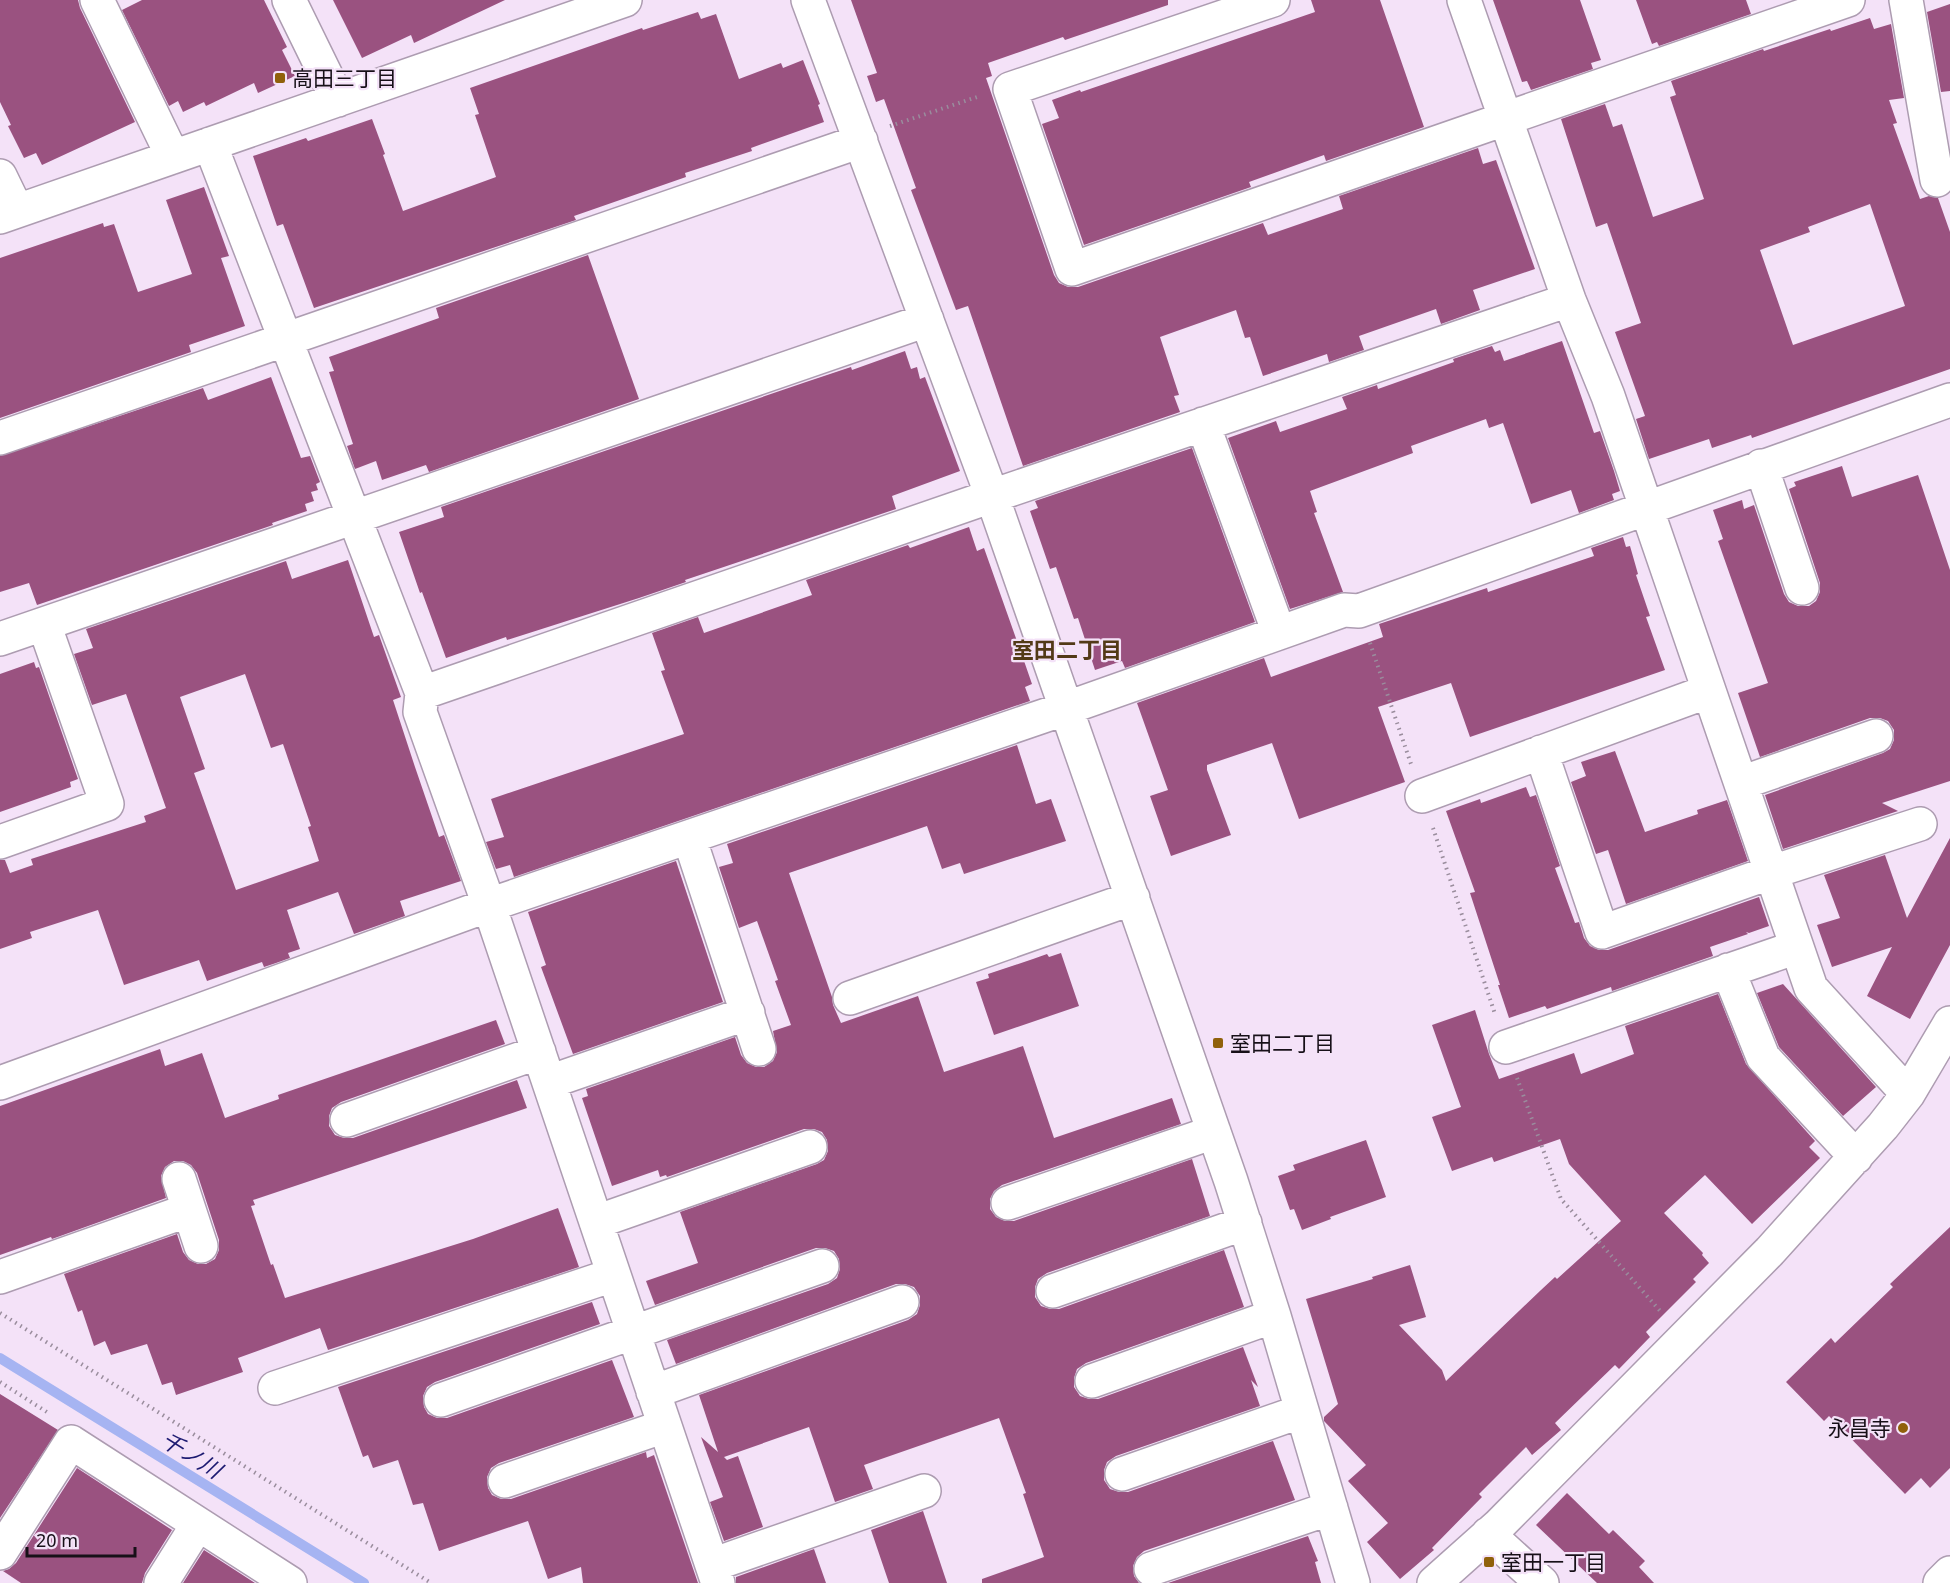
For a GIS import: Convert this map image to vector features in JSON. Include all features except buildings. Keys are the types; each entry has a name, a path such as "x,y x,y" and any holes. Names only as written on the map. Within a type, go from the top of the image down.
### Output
{"street":[{"path":"97,0 173,157"},
{"path":"289,0 338,100"},
{"path":"0,176 9,214 626,0"},
{"path":"808,0 992,496 1214,1132 1274,1316 1353,1583"},
{"path":"1273,0 1010,89 1072,269 1848,0"},
{"path":"1464,0 1569,300 1608,396 1647,507 1811,988 1908,1094"},
{"path":"1906,0 1937,180"},
{"path":"0,438 861,141"},
{"path":"210,144 422,693 420,712 489,905 715,1574 924,1491"},
{"path":"422,693 1569,300"},
{"path":"0,639 927,320"},
{"path":"0,1083 489,905 1067,708 1344,610 1359,611 1950,399"},
{"path":"1203,424 1279,633"},
{"path":"1761,466 1802,588"},
{"path":"0,842 107,804 44,624"},
{"path":"1422,796 1709,691"},
{"path":"1741,783 1876,736"},
{"path":"1541,752 1602,932 1772,872 1920,824"},
{"path":"689,837 759,1049"},
{"path":"850,998 1133,898"},
{"path":"1506,1047 1797,947"},
{"path":"1728,970 1763,1057 1856,1157"},
{"path":"347,1120 748,1013"},
{"path":"1434,1583 1488,1534 1770,1251 1856,1157 1908,1094 1950,1023"},
{"path":"1008,1203 1214,1132"},
{"path":"596,1222 810,1147"},
{"path":"179,1179 201,1246"},
{"path":"0,1277 189,1210"},
{"path":"1053,1291 1245,1224"},
{"path":"441,1400 822,1266"},
{"path":"274,1388 614,1275"},
{"path":"654,1392 902,1302"},
{"path":"1092,1381 1274,1316"},
{"path":"1122,1474 1302,1411"},
{"path":"505,1481 665,1426"},
{"path":"0,1553 71,1442 290,1583"},
{"path":"1151,1569 1331,1508"},
{"path":"161,1583 198,1524"},
{"path":"1488,1534 1542,1583"},
{"path":"1940,1583 1950,1573"}],"path":[{"path":"861,141 878,130 996,90 1010,89"},
{"path":"1359,611 1506,1047 1561,1199 1685,1338"},
{"path":"0,1313 431,1583"}],"waterway":[{"name":"千ノ川","path":"0,1358 364,1583"}],"place":[{"name":"高田三丁目","path":"280,78"},
{"name":"室田二丁目","path":"1218,1043"},
{"name":"永昌寺","path":"1903,1428"},
{"name":"室田一丁目","path":"1489,1562"}],"district":[{"name":"室田二丁目","path":"1067,649"}]}
